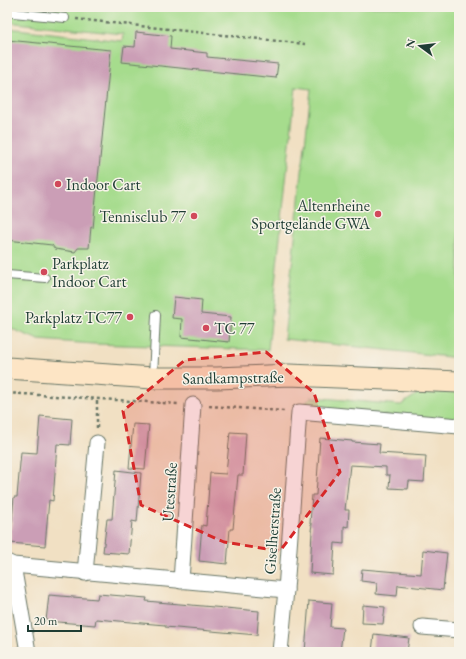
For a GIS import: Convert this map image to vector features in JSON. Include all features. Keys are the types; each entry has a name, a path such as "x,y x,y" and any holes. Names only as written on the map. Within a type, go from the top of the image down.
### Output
{"street":[{"name":"Sandkampstraße","path":"7,368 153,378 218,378 288,375 459,382"},
{"name":"Utestraße","path":"181,581 193,405"},
{"path":"299,412 459,426"},
{"name":"Giselherstraße","path":"280,652 299,412"},
{"path":"85,573 97,443"},
{"path":"28,652 10,564 85,573 286,590"},
{"path":"422,627 459,630"}],"lane":[{"path":"11,11 65,18"},
{"path":"7,275 45,278"},
{"path":"153,378 156,315"}],"path":[{"path":"65,18 305,44"},
{"path":"7,393 299,412"},
{"path":"97,399 97,443"}],"highlighted area":[{"path":"266,352 314,393 340,472 280,551 224,542 141,505 123,411 185,360"}],"green space":[{"path":"7,7 459,7 459,358 284,339 311,89 296,87 268,350 94,344 39,340 7,327 7,28 122,41 123,34 7,22"},
{"path":"426,388 459,391 459,422 300,408 311,397 401,405"}],"building":[{"path":"136,32 171,36 170,49 207,53 207,57 278,64 276,78 122,62 124,46 135,47"},
{"name":"Indoor Cart","path":"7,40 111,50 93,228 91,227 89,248 78,248 75,252 55,249 52,245 7,240"},
{"name":"TC 77","path":"174,297 202,300 201,314 231,317 229,342 181,337 182,319 172,318"},
{"path":"40,416 72,419 70,445 57,444 53,501 49,500 45,546 10,543 14,497 17,497 21,452 37,453"},
{"path":"133,424 149,425 145,469 129,468"},
{"path":"230,432 246,433 243,475 238,475 233,529 230,529 227,564 199,561 202,525 206,526 210,473 226,474"},
{"path":"320,438 380,444 379,453 426,456 424,482 409,481 408,489 389,488 390,475 386,475 386,467 350,465 345,510 349,510 348,527 344,526 344,544 335,543 333,575 310,573 312,524 310,524 312,495 316,495"},
{"path":"116,470 141,473 137,522 132,521 129,554 103,552 107,519 112,519"},
{"path":"423,550 447,553 443,590 398,585 397,596 376,594 377,583 361,581 362,569 421,574"},
{"path":"98,594 147,598 146,601 259,611 257,635 96,619 95,625 46,621 49,595 97,599"},
{"path":"309,601 332,603 330,627 343,628 340,652 305,652"},
{"path":"363,605 385,607 383,624 362,623"},
{"path":"374,634 409,638 407,652 372,652"}],"place":[{"name":"Indoor Cart","path":"58,184"},
{"name":"Altenrheine Sportgelände GWA","path":"378,214"},
{"name":"Tennisclub 77","path":"194,216"},
{"name":"Parkplatz Indoor Cart","path":"44,272"},
{"name":"Parkplatz TC77","path":"130,317"},
{"name":"TC 77","path":"206,328"}]}
